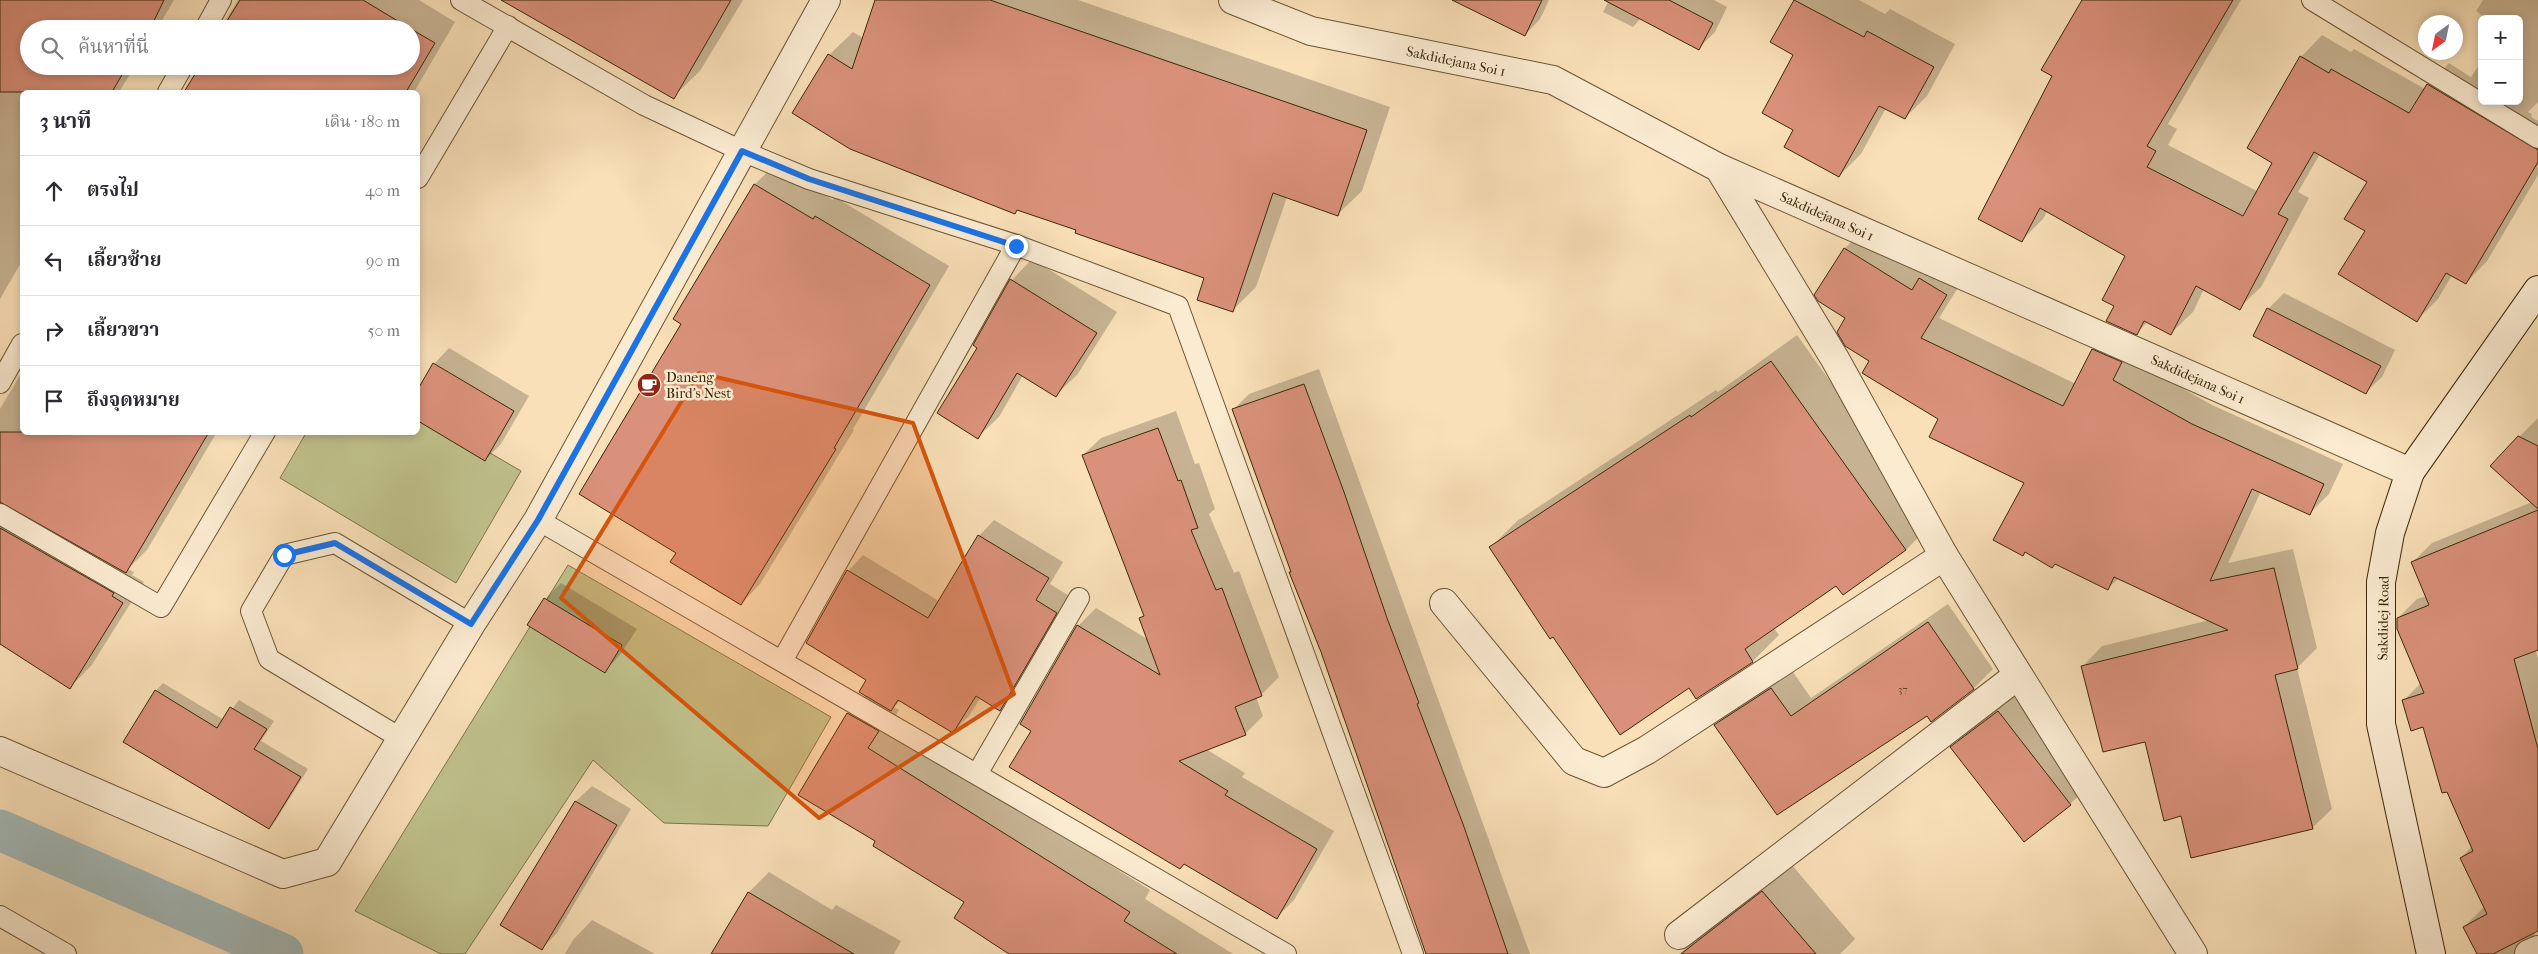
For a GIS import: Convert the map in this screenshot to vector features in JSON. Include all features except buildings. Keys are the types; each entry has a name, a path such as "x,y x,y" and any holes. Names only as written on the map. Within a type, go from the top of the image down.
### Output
{"street":[{"path":"0,751 284,874 327,862 471,624 538,520 826,0"},
{"name":"Sakdidejana Soi 1","path":"1233,0 1310,31 1553,80 1720,168 2410,472"},
{"path":"1720,168 1834,359 1944,556 2017,676 2193,954"},
{"name":"Sakdidej Road","path":"2431,954 2381,724 2381,582 2390,533 2410,472 2538,290"},
{"path":"1444,603 1574,760 1604,773 1647,750 1944,556"},
{"path":"1679,936 2017,676"},
{"path":"2529,954 2538,950"}],"lane":[{"path":"209,20 221,0"},
{"path":"461,0 644,105 742,151 809,179 1016,246 1178,306 1413,954"},
{"path":"2312,0 2538,138"},
{"path":"420,175 508,26"},
{"path":"169,90 178,75"},
{"path":"782,660 1016,246"},
{"path":"0,384 20,348"},
{"path":"0,514 161,607 263,435"},
{"path":"538,520 1286,954"},
{"path":"402,738 269,659 251,611 284,555 335,543 471,624"},
{"path":"977,774 1079,598"},
{"path":"0,916 66,954"}],"highlighted area":[{"path":"699,373 913,423 1014,694 819,818 561,598"}],"green space":[{"path":"420,412 521,471 456,583 280,478 305,435 420,435"},
{"path":"568,565 831,717 768,826 664,823 593,760 465,954 441,954 355,911"}],"waterway":[{"path":"0,830 283,954"}],"place":[{"name":"Daneng Bird's Nest","path":"649,385"}],"route":[{"path":"284,555 335,543 471,624 538,520 742,151 809,179 1016,246"}]}
